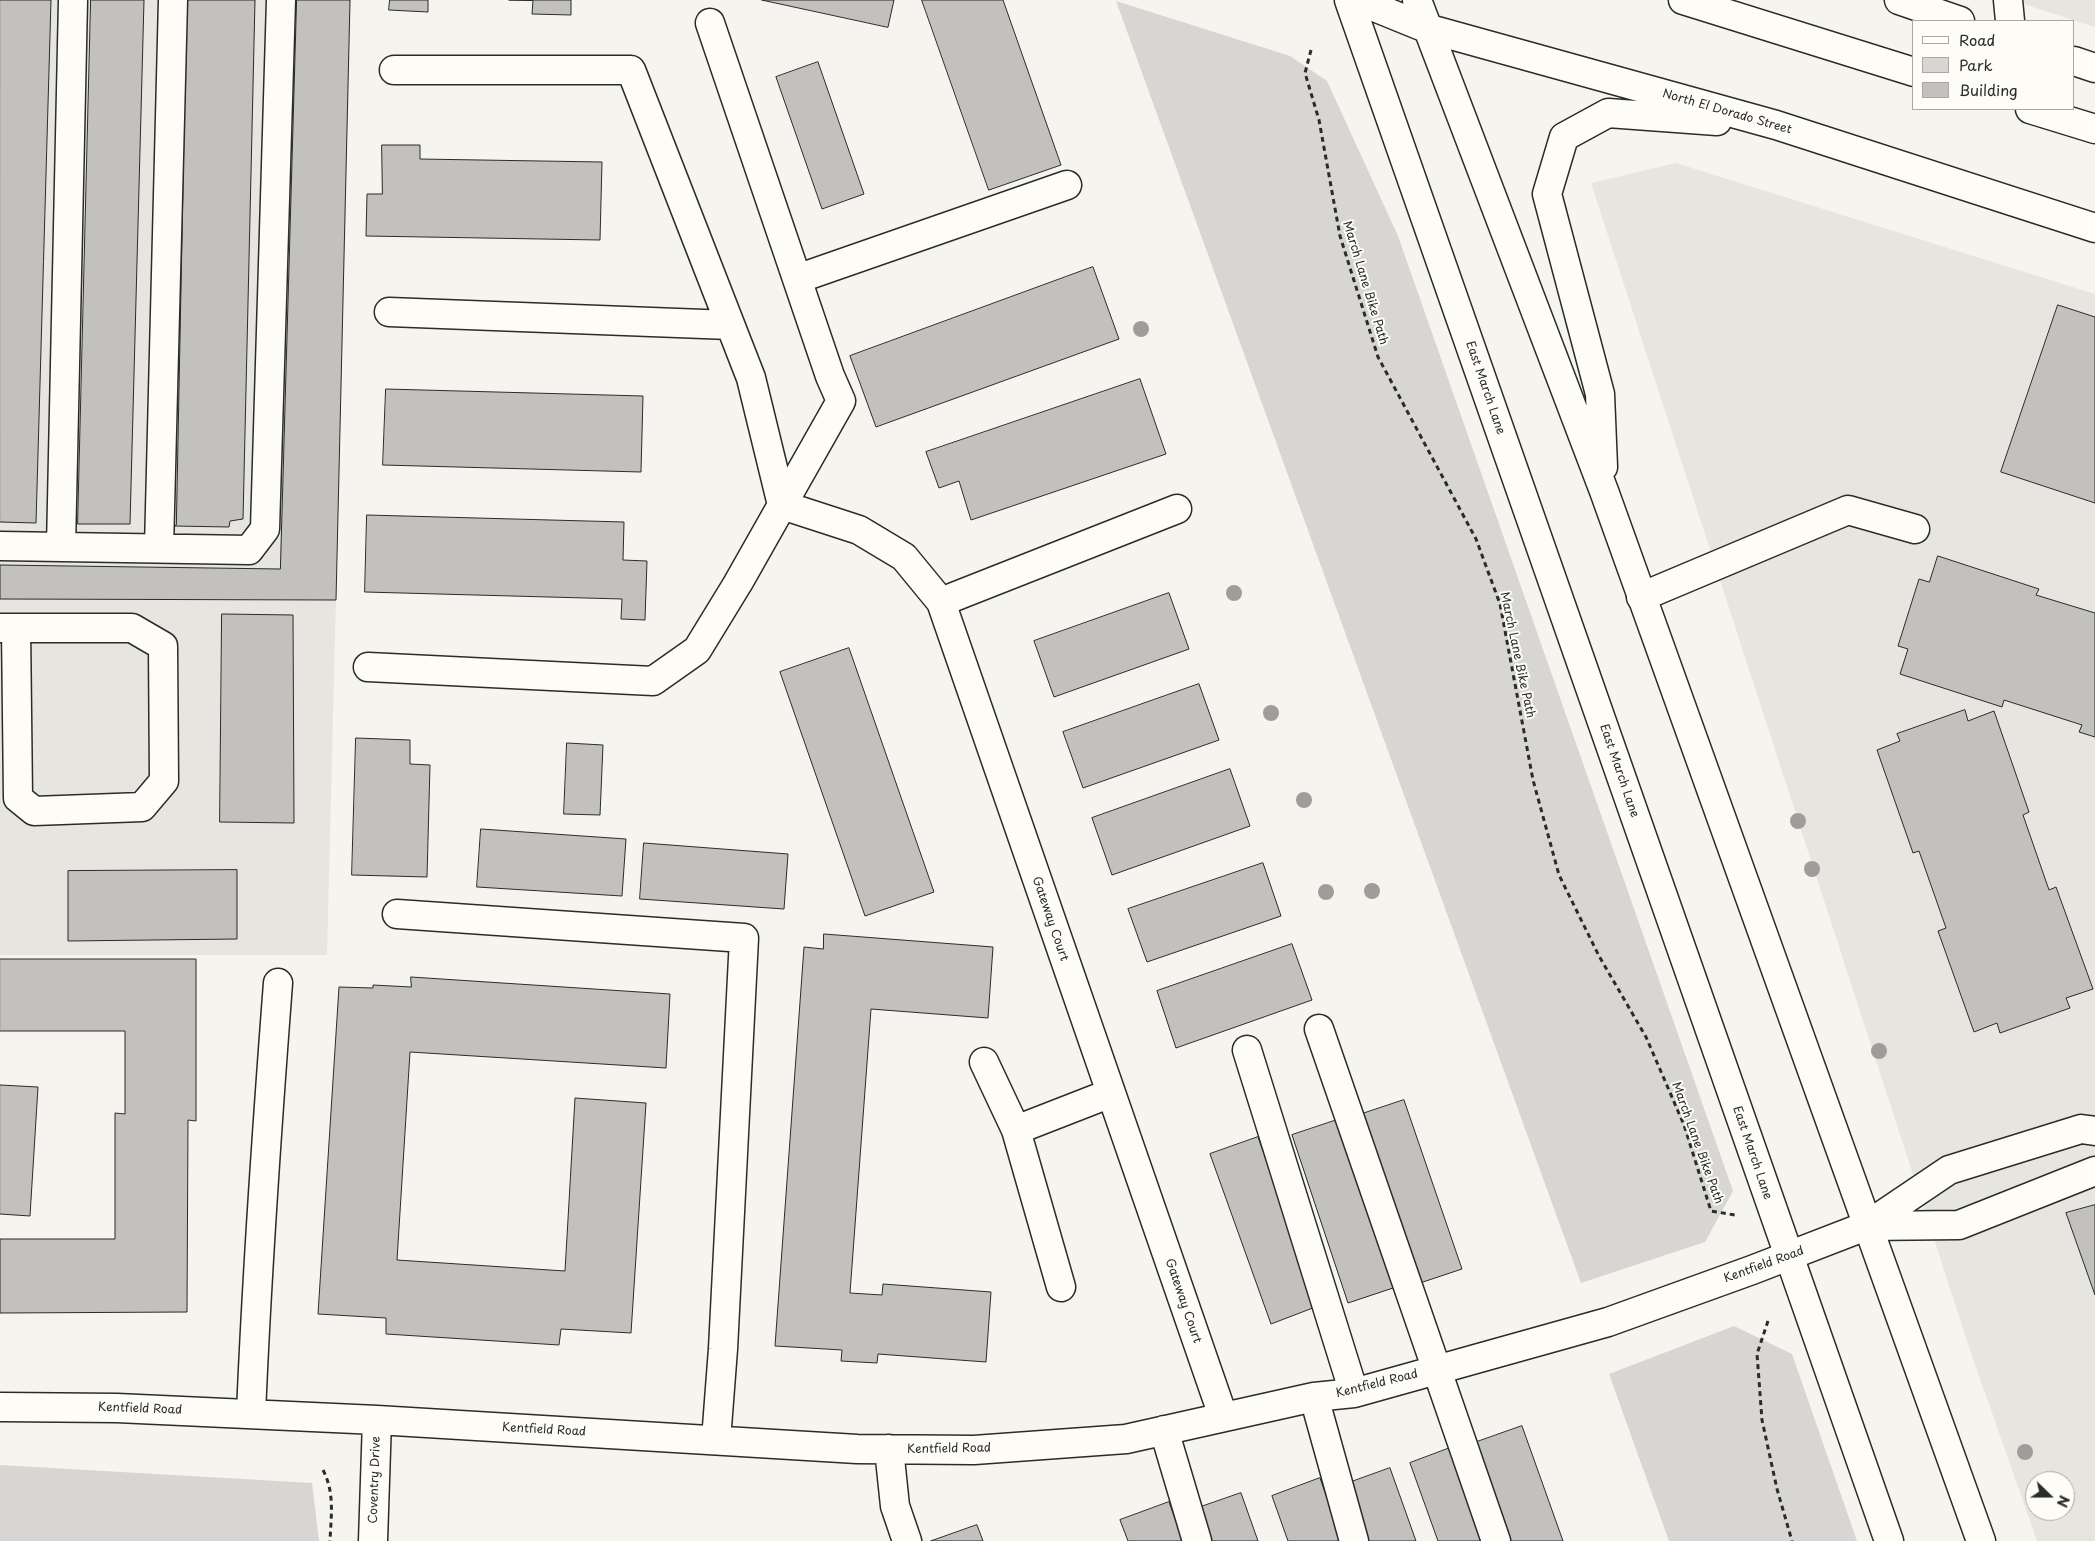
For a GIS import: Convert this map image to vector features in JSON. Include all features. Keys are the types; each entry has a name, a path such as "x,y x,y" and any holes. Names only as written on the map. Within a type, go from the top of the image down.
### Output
{"main road":[{"path":"61,547 74,0"},
{"path":"159,548 173,0"},
{"path":"0,546 249,550 264,529 281,0"},
{"name":"East March Lane","path":"1349,0 1889,1541"},
{"name":"North El Dorado Street","path":"1357,0 1426,28 1776,125 2095,228"},
{"path":"1417,0 1426,28 1604,491 1980,1541"},
{"path":"1683,0 1912,71"},
{"path":"1899,0 1957,20"},
{"path":"2008,0 2010,20"},
{"path":"368,667 654,681 697,650 841,402 830,376 710,23"},
{"path":"2075,60 2095,68"},
{"path":"394,70 631,70 751,378 782,505"},
{"path":"2033,110 2095,129"},
{"path":"1604,491 1600,394 1547,194 1564,136 1608,113 1776,125"},
{"path":"797,278 1067,185"},
{"path":"389,312 730,325"},
{"name":"Gateway Court","path":"782,505 859,530 904,557 941,602 1223,1416"},
{"path":"941,602 1177,509"},
{"path":"1641,597 1848,510 1915,528"},
{"path":"8,628 132,628 163,646 164,781 142,807 34,811 18,798 8,628"},
{"path":"396,914 744,938 723,1349 716,1440"},
{"path":"252,1414 254,1326 262,1182 278,983"},
{"path":"1319,1029 1496,1541"},
{"path":"1247,1050 1354,1393"},
{"path":"984,1062 1016,1130 1061,1287"},
{"path":"1016,1130 1111,1093"},
{"path":"1866,1226 1949,1170 2081,1129 2095,1131"},
{"path":"1866,1226 1959,1225 2095,1171"},
{"name":"Kentfield Road","path":"0,1407 117,1408 252,1414 889,1449 974,1450 1126,1439 1314,1397 1354,1393 1608,1322 1866,1226"},
{"path":"1314,1397 1354,1541"},
{"name":"Coventry Drive","path":"373,1541 377,1420"},
{"path":"1164,1430 1197,1541"},
{"path":"889,1449 895,1506 907,1541"}],"path":[{"name":"March Lane Bike Path","path":"1310,50 1305,73 1319,120 1340,236 1378,357 1476,540 1500,604 1533,780 1559,874 1599,956 1646,1037 1684,1125 1711,1211 1735,1215"},
{"path":"1768,1321 1757,1354 1762,1420 1777,1489 1792,1541"},
{"path":"323,1470 330,1484 332,1505 330,1541"}],"shaded area":[{"path":"0,0 351,0 327,955 0,955"},
{"path":"2011,0 2095,0 2095,27"},
{"path":"1676,163 2095,294 2095,1541 2037,1541 2030,1521 2075,1521 2075,1471 2025,1471 2025,1507 1971,1353 1591,183"}],"green space":[{"path":"1116,1 1290,56 1327,81 1398,236 1733,1191 1705,1242 1581,1283"},
{"path":"1734,1326 1792,1354 1857,1541 1669,1541 1609,1374"},
{"path":"0,1465 312,1483 319,1541 0,1541"}],"building":[{"path":"0,0 51,0 36,523 0,522"},
{"path":"91,0 144,0 130,524 78,524"},
{"path":"187,0 255,0 243,519 230,521 229,527 174,526 176,525"},
{"path":"297,0 350,0 336,600 0,599 0,565 280,569"},
{"path":"390,0 428,0 428,12 389,10"},
{"path":"509,0 571,0 571,15 532,14 533,1"},
{"path":"762,0 894,0 888,27"},
{"path":"922,0 1003,0 1061,165 989,190"},
{"path":"818,62 864,194 822,209 776,77"},
{"path":"382,145 420,145 420,159 602,162 600,240 366,236 367,194 382,194"},
{"path":"1093,267 1119,339 876,427 850,356"},
{"path":"2058,305 2095,317 2095,503 2001,472"},
{"path":"1140,379 1166,454 971,520 959,481 939,488 926,452"},
{"path":"386,389 643,396 641,472 383,465"},
{"path":"367,515 624,522 623,560 647,561 645,620 621,619 622,599 365,592"},
{"path":"1938,556 2039,589 2036,595 2095,613 2095,737 2079,732 2082,725 2004,700 2002,707 1900,674 1908,649 1898,646 1919,579 1929,582"},
{"path":"1169,593 1189,649 1054,697 1034,641"},
{"path":"222,614 293,615 294,823 220,822"},
{"path":"849,648 934,892 865,916 780,672"},
{"path":"1199,684 1219,740 1083,788 1063,732"},
{"path":"1965,710 1968,721 1994,711 2029,812 2023,815 2049,890 2056,887 2093,989 2066,998 2070,1008 2000,1033 1997,1023 1974,1032 1938,931 1946,928 1919,851 1913,853 1877,750 1900,741 1897,734"},
{"path":"356,738 410,740 410,764 430,765 427,877 352,875"},
{"path":"567,743 603,745 600,815 564,814"},
{"path":"1230,769 1250,826 1112,875 1092,818"},
{"path":"481,829 626,839 622,896 477,887"},
{"path":"644,843 788,854 784,909 640,899"},
{"path":"1263,863 1281,916 1147,962 1128,909"},
{"path":"237,870 237,939 68,941 68,871"},
{"path":"824,934 993,947 988,1018 871,1009 850,1293 882,1295 883,1284 991,1292 986,1362 878,1354 877,1363 841,1361 842,1350 775,1346 804,947 823,949"},
{"path":"1292,944 1312,1000 1176,1048 1157,991"},
{"path":"0,959 196,959 196,1121 188,1120 187,1312 0,1313 0,1239 115,1239 115,1113 125,1114 125,1031 0,1031"},
{"path":"411,977 670,994 666,1068 410,1052 397,1260 565,1271 575,1098 646,1103 631,1333 561,1329 559,1345 386,1334 386,1318 318,1314 339,987 373,988 373,985 411,987"},
{"path":"0,1085 38,1087 30,1216 0,1214"},
{"path":"1404,1100 1462,1269 1414,1285 1356,1116"},
{"path":"1340,1119 1396,1287 1348,1303 1292,1135"},
{"path":"1258,1137 1318,1306 1271,1324 1210,1154"},
{"path":"2095,1205 2095,1295 2066,1213"},
{"path":"1522,1426 1563,1541 1509,1541 1474,1443"},
{"path":"1458,1445 1491,1541 1438,1541 1410,1463"},
{"path":"1390,1468 1416,1541 1363,1541 1343,1485"},
{"path":"1320,1478 1342,1541 1288,1541 1272,1496"},
{"path":"1241,1493 1258,1541 1206,1541 1195,1509"},
{"path":"1169,1502 1183,1541 1128,1541 1120,1520"},
{"path":"977,1525 983,1541 931,1541"}]}
